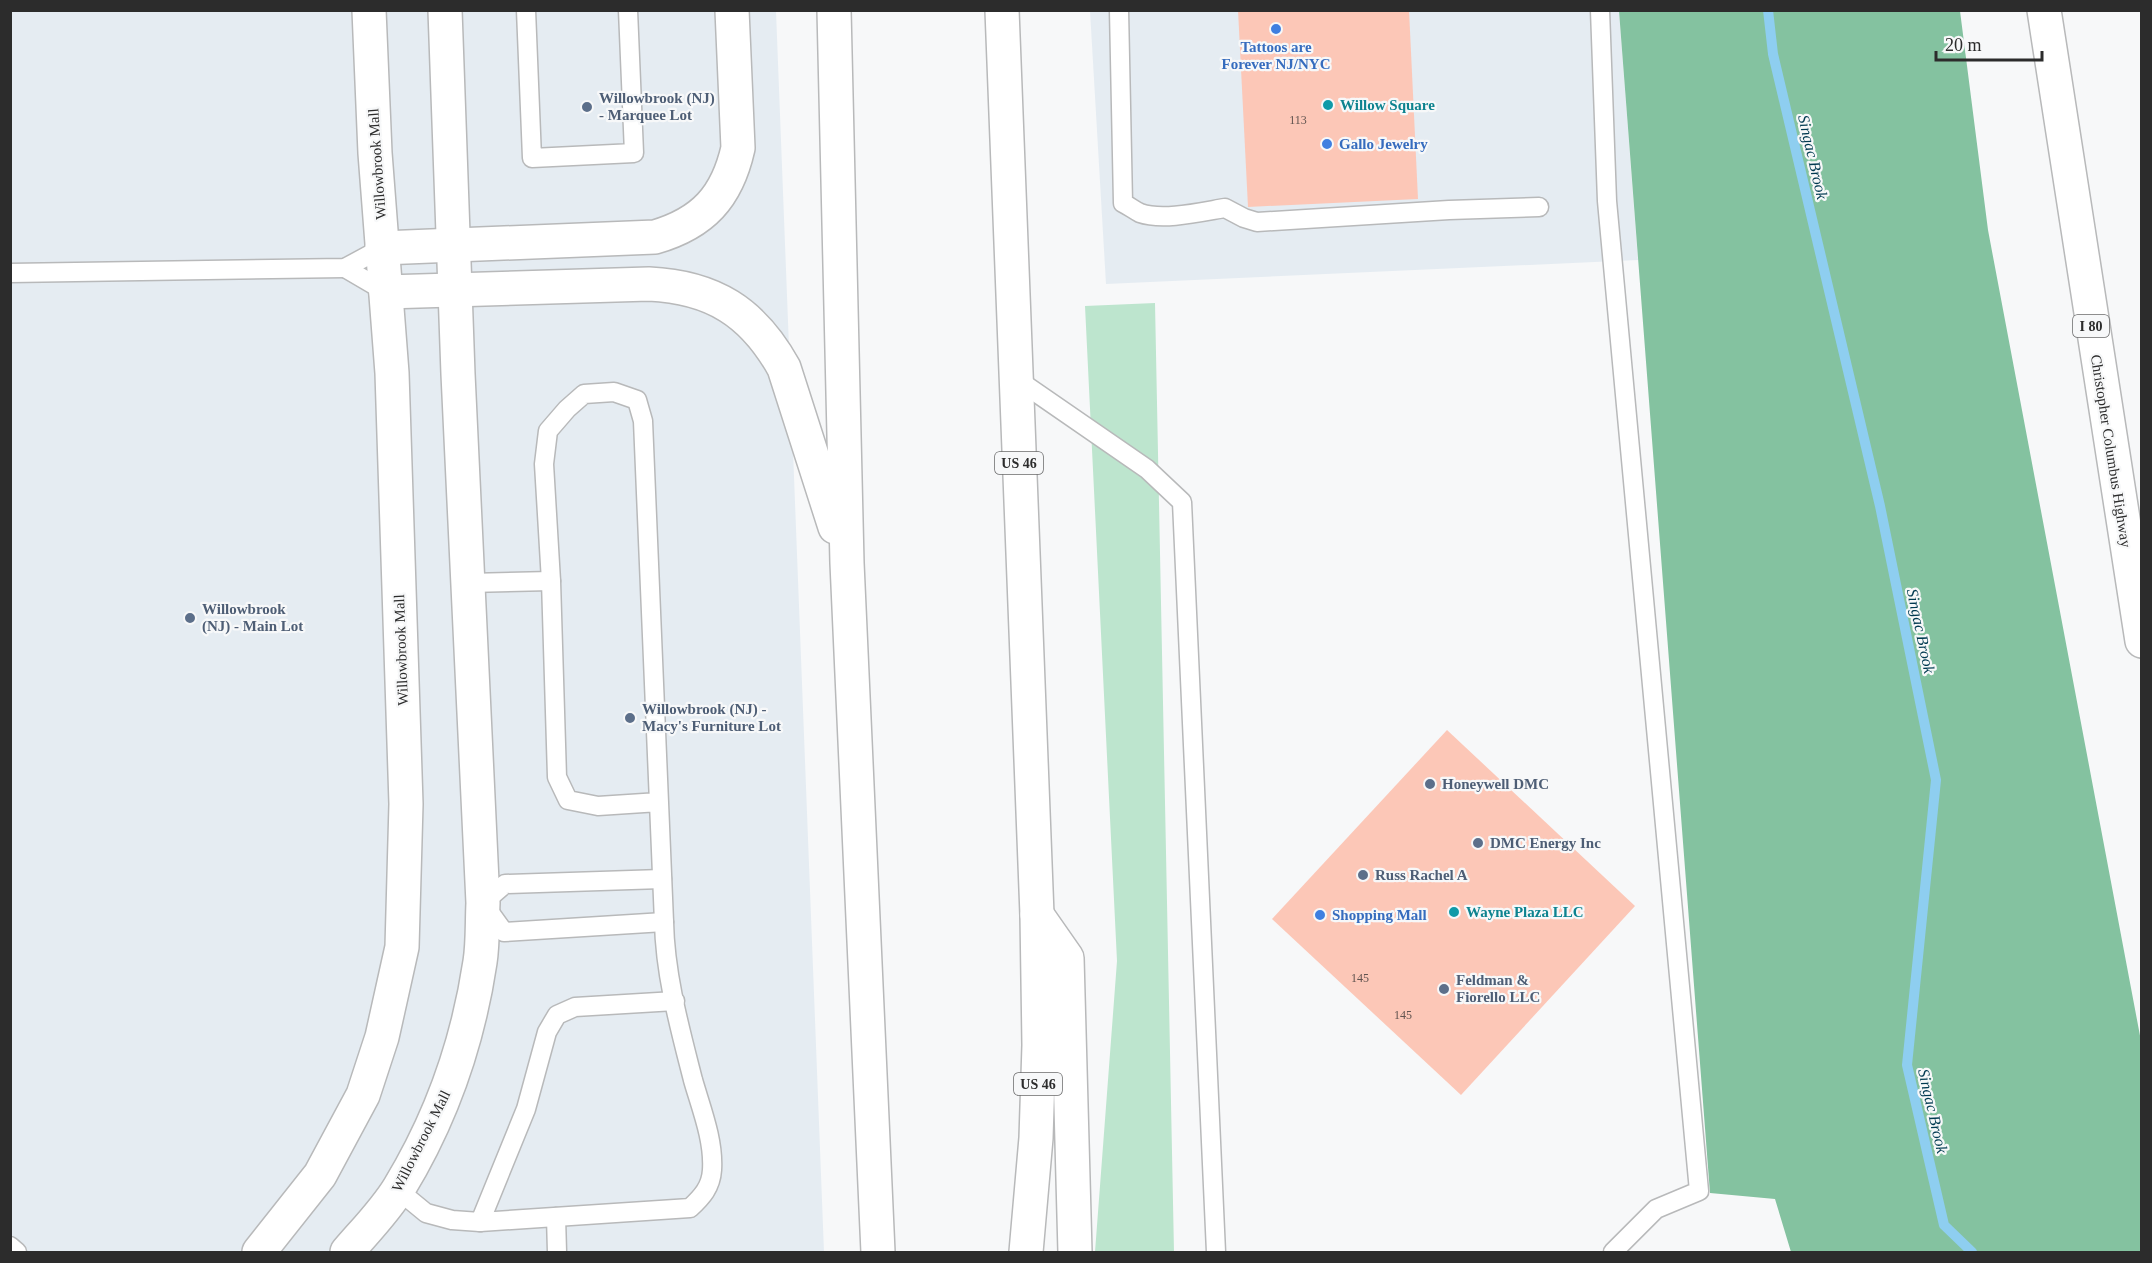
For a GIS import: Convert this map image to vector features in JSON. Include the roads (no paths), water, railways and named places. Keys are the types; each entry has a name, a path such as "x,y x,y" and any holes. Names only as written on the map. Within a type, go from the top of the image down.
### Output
{"main road":[{"name":"Willowbrook Mall","path":"259,1252 320,1175 363,1095 382,1037 402,946 406,804 392,373 382,248 369,10"},
{"name":"Willowbrook Mall","path":"347,1252 398,1190 431,1126 451,1082 466,1037 480,961 483,903 455,290 445,10"},
{"path":"382,248 655,237 675,231 693,221 709,208 723,190 733,171 738,148 732,10"},
{"path":"834,10 847,563 878,1252"},
{"name":"US 46","path":"1002,10 1037,915 1039,1045 1036,1138 1026,1252"},
{"name":"Christopher Columbus Highway","path":"2044,10 2142,641"},
{"path":"386,292 650,284 674,285 714,297 742,314 759,330 773,348 784,368 847,563"},
{"path":"1037,915 1068,958 1075,1252"}],"lane":[{"path":"526,10 532,158 634,153 628,10"},
{"path":"1119,10 1123,203 1140,212 1154,216 1194,214 1225,208 1257,222 1539,207"},
{"path":"1600,10 1608,201 1699,1191 1656,1209 1613,1252"},
{"path":"10,273 345,268 382,248"},
{"path":"345,268 386,292"},
{"path":"1015,378 1147,470 1182,502 1216,1252"},
{"path":"398,1190 426,1213 452,1220 480,1222 690,1208 706,1194 712,1170 710,1142 682,1039 665,942 643,421 637,400 614,392 584,394 548,431 544,464 551,581 557,777 568,800 598,806 659,802"},
{"path":"469,583 551,581"},
{"path":"662,879 505,884 483,903 504,932 664,922"},
{"path":"480,1222 526,1108 547,1032 557,1015 575,1007 675,1001"},
{"path":"556,1216 557,1252"},
{"path":"10,1246 17,1252"}],"waterway":[{"name":"Singac Brook","path":"1768,10 1773,54 1880,506 1936,780 1907,1065 1944,1225 1972,1252"}],"place":[{"name":"Tattoos are Forever NJ/NYC","path":"1276,29"},
{"name":"Willow Square","path":"1328,105"},
{"name":"Willowbrook (NJ) - Marquee Lot","path":"587,107"},
{"name":"Gallo Jewelry","path":"1327,144"},
{"name":"Willowbrook (NJ) - Main Lot","path":"190,618"},
{"name":"Willowbrook (NJ) - Macy's Furniture Lot","path":"630,718"},
{"name":"Honeywell DMC","path":"1430,784"},
{"name":"DMC Energy Inc","path":"1478,843"},
{"name":"Russ Rachel A","path":"1363,875"},
{"name":"Wayne Plaza LLC","path":"1454,912"},
{"name":"Shopping Mall","path":"1320,915"},
{"name":"Feldman & Fiorello LLC","path":"1444,989"}]}
